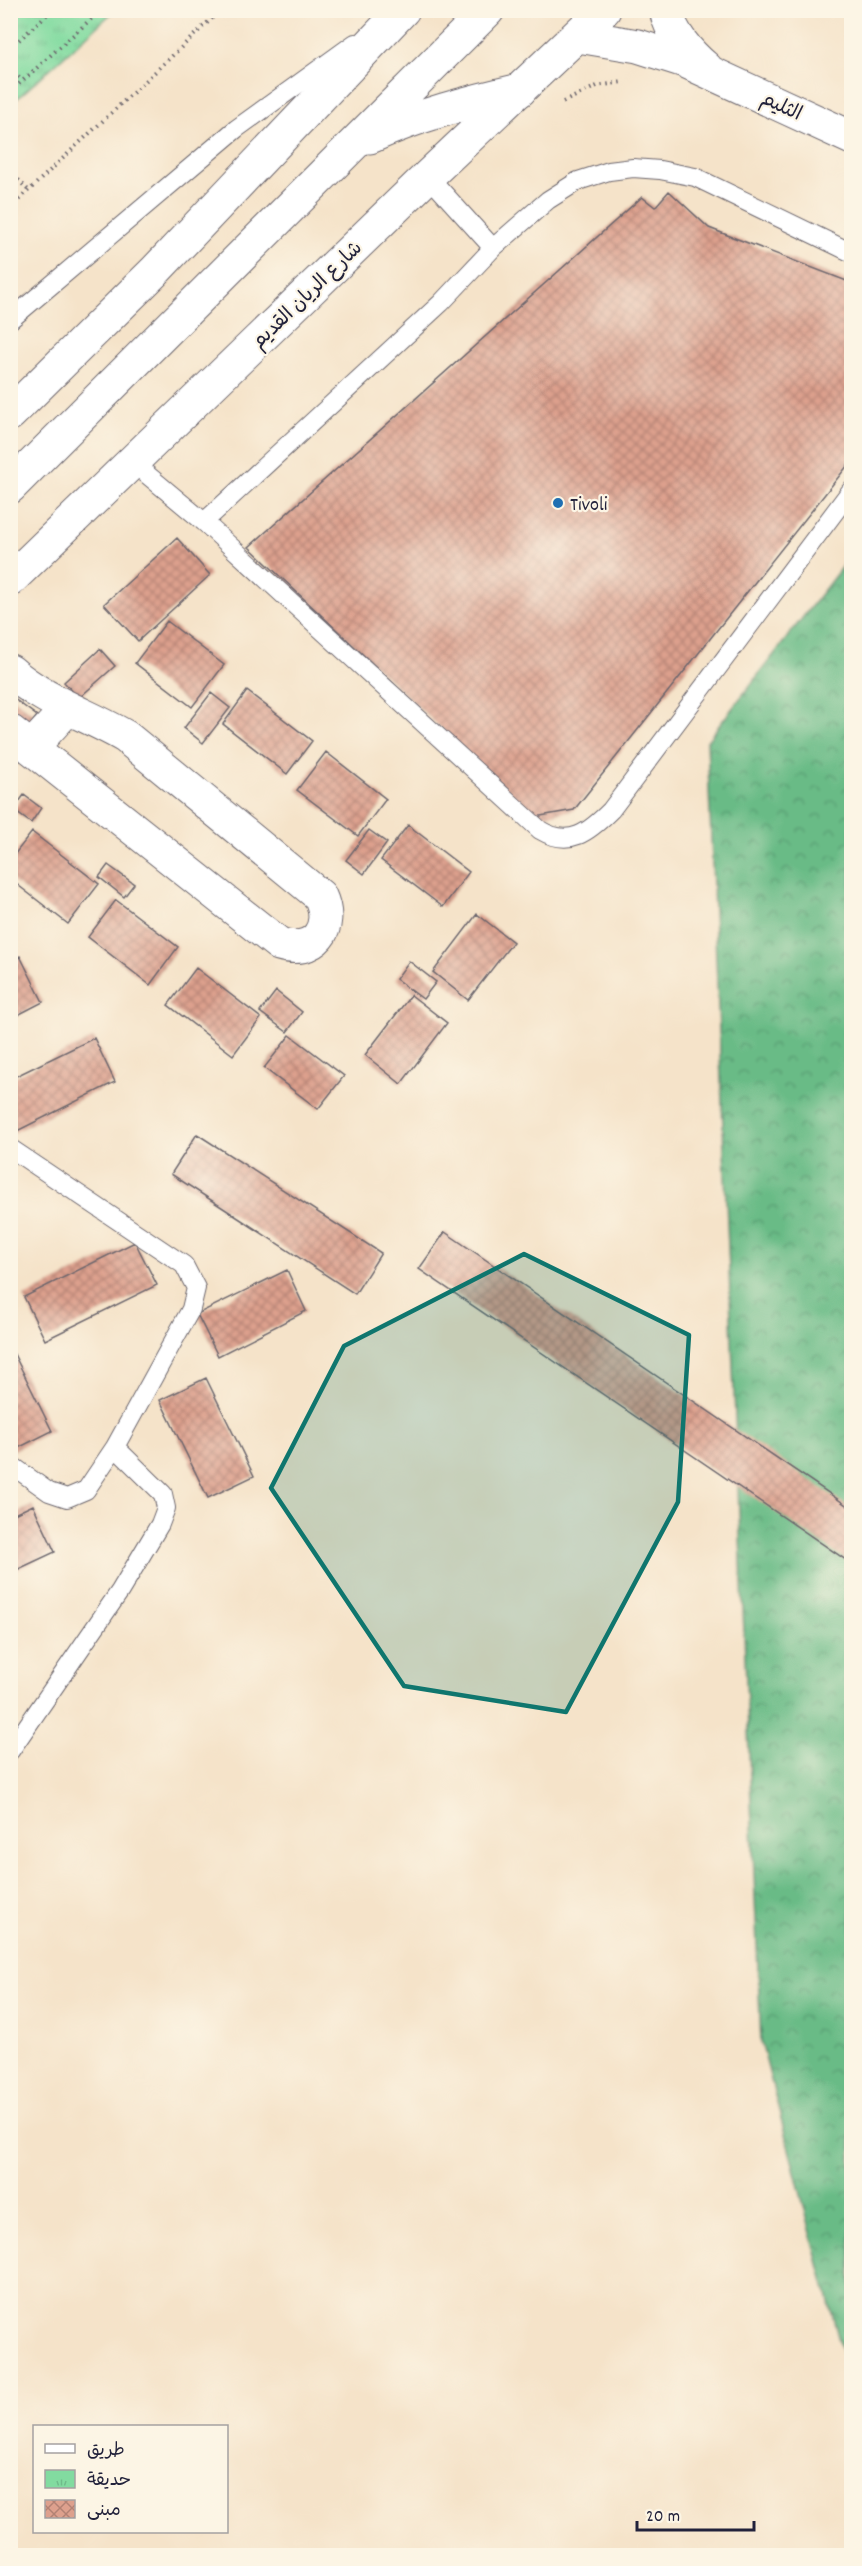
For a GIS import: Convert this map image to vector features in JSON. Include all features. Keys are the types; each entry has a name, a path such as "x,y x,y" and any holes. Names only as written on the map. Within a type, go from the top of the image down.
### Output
{"street":[{"path":"10,414 154,272 402,10"},
{"path":"10,487 488,10"},
{"name":"شارع الريان القديم","path":"10,580 428,176 604,10"},
{"name":"الثليم","path":"666,10 668,21 693,57 712,73"},
{"name":"الثليم","path":"578,36 638,46 685,61 852,138"},
{"path":"352,145 408,120 456,105 520,90"},
{"path":"10,671 68,708 94,718 126,737 320,896 325,908 326,920 322,932 314,941 291,948 279,944 21,739 68,708"}],"lane":[{"path":"10,320 236,129 402,10"},
{"path":"204,522 441,303 493,248 548,200 578,181 609,171 633,168 660,170 694,177 852,253"},
{"path":"428,176 493,248"},
{"path":"132,462 204,522 540,830 551,837 564,839 579,835 596,825 610,810 852,489"},
{"path":"10,1148 184,1265 196,1288 191,1309 116,1447 86,1490 67,1498 49,1492 10,1464"},
{"path":"10,1751 120,1591 160,1524 166,1508 163,1494 116,1447"}],"path":[{"path":"10,48 52,10"},
{"path":"10,92 101,10"},
{"path":"10,208 221,10"},
{"path":"10,68 22,81"},
{"path":"559,104 597,86 627,82"},
{"path":"10,171 28,191"}],"highlighted area":[{"path":"524,1254 689,1335 678,1502 566,1712 404,1686 271,1488 344,1346"}],"green space":[{"path":"11,10 114,10 114,11 11,104"},
{"path":"851,555 851,2386 761,2042 707,741"}],"building":[{"name":"Tivoli","path":"669,191 709,228 852,283 852,460 574,810 535,817 249,547 642,197 655,207"},
{"path":"177,538 210,575 138,641 104,604"},
{"path":"167,621 224,665 192,707 135,663"},
{"path":"100,649 115,666 79,698 64,682"},
{"path":"247,691 312,741 287,774 223,724"},
{"path":"211,693 230,708 203,743 184,728"},
{"path":"13,698 37,716 27,729 10,716 10,701"},
{"path":"10,751 21,759 10,771"},
{"path":"326,752 386,799 358,836 297,790"},
{"path":"24,795 41,808 31,823 13,810"},
{"path":"408,825 469,872 443,907 381,860"},
{"path":"369,830 387,843 364,874 346,860"},
{"path":"32,832 99,884 68,924 10,879 10,860"},
{"path":"108,865 134,884 124,897 99,877"},
{"path":"116,900 178,947 150,985 88,937"},
{"path":"477,914 513,942 468,1000 433,972"},
{"path":"20,956 43,1002 10,1019 10,961"},
{"path":"409,961 436,982 423,999 396,979"},
{"path":"196,968 261,1018 233,1055 168,1005"},
{"path":"276,991 302,1012 287,1032 260,1012"},
{"path":"411,995 447,1023 401,1084 365,1055"},
{"path":"290,1035 344,1076 318,1109 264,1068"},
{"path":"94,1038 115,1082 13,1133 10,1128 10,1079"},
{"path":"197,1134 381,1253 355,1294 171,1174"},
{"path":"445,1232 852,1509 852,1564 419,1269"},
{"path":"135,1242 157,1285 45,1340 24,1297"},
{"path":"287,1270 306,1311 218,1356 197,1314"},
{"path":"10,1346 52,1431 12,1451 10,1449"},
{"path":"206,1378 254,1476 208,1498 160,1400"},
{"path":"33,1505 55,1552 10,1573 10,1516"}],"place":[{"name":"Tivoli","path":"558,503"}]}
